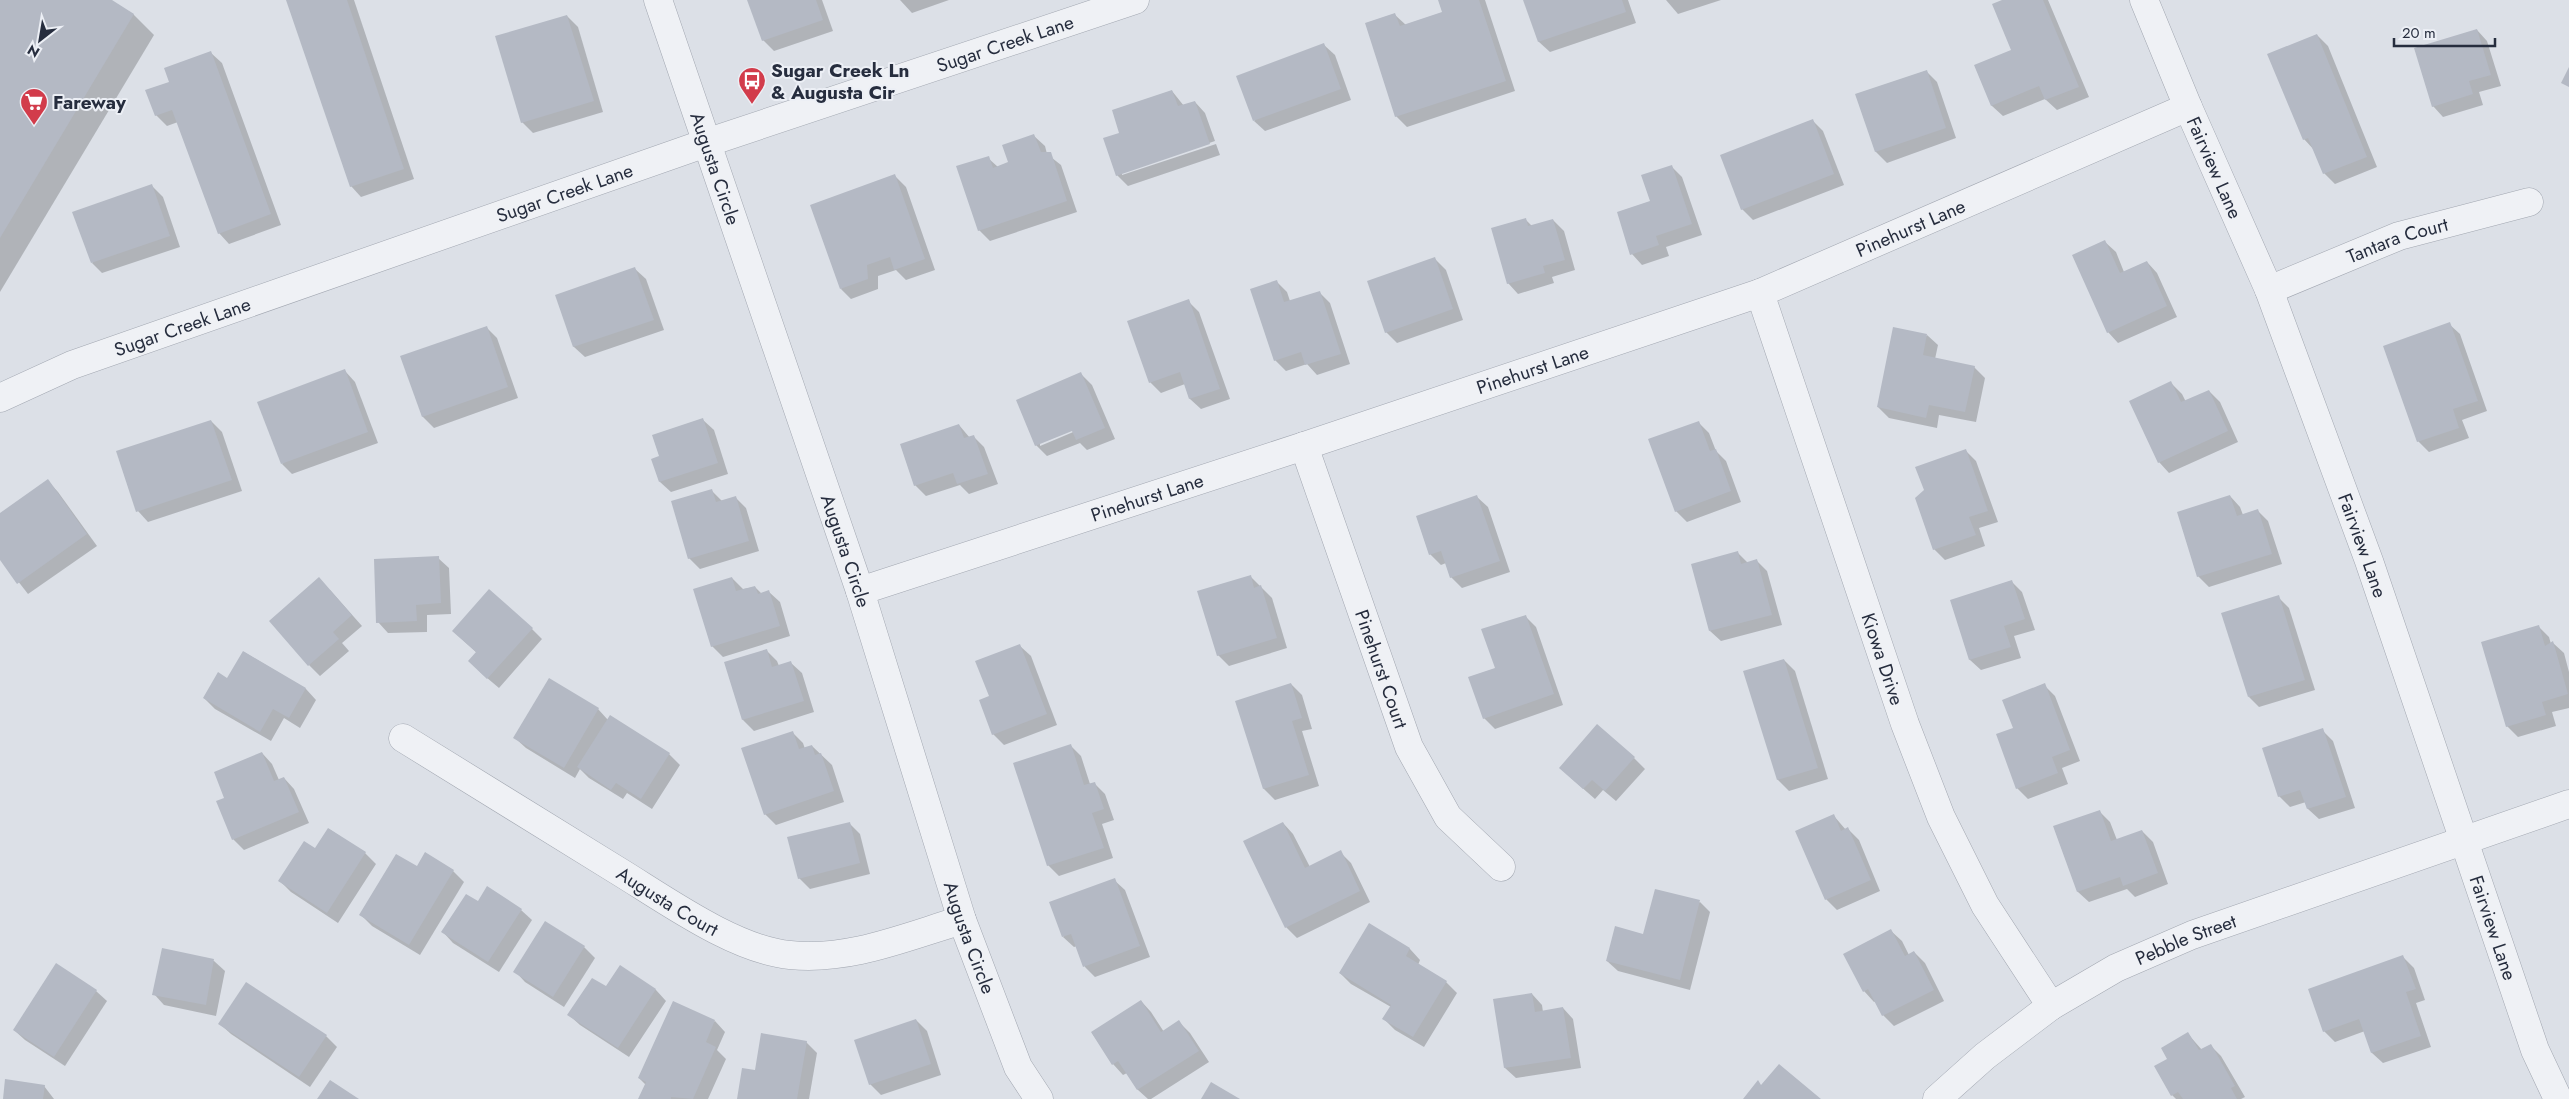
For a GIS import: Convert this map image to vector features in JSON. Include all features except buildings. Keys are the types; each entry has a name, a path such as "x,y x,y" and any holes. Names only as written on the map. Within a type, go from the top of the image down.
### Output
{"street":[{"name":"Augusta Circle","path":"658,0 860,591 962,920 1018,1067 1039,1099"},
{"name":"Sugar Creek Lane","path":"0,398 72,365 706,143 1135,0"},
{"name":"Fairview Lane","path":"2144,0 2188,107 2268,290 2369,560 2535,1050 2558,1099"},
{"name":"Pinehurst Lane","path":"860,591 1304,446 1760,293 2188,107"},
{"name":"Tantara Court","path":"2268,290 2399,236 2529,202"},
{"name":"Kiowa Drive","path":"1760,293 1902,715 1941,817 1985,905 2051,1006"},
{"name":"Pinehurst Court","path":"1304,446 1409,747 1448,817 1501,867"},
{"name":"Augusta Court","path":"403,738 687,913 742,942 788,955 832,956 861,951 962,920"},
{"name":"Pebble Street","path":"1937,1099 1985,1056 2051,1006 2116,968 2192,935 2569,804"}],"place":[{"name":"Sugar Creek Ln & Augusta Cir","path":"752,105"},
{"name":"Fareway","path":"34,126"}]}
